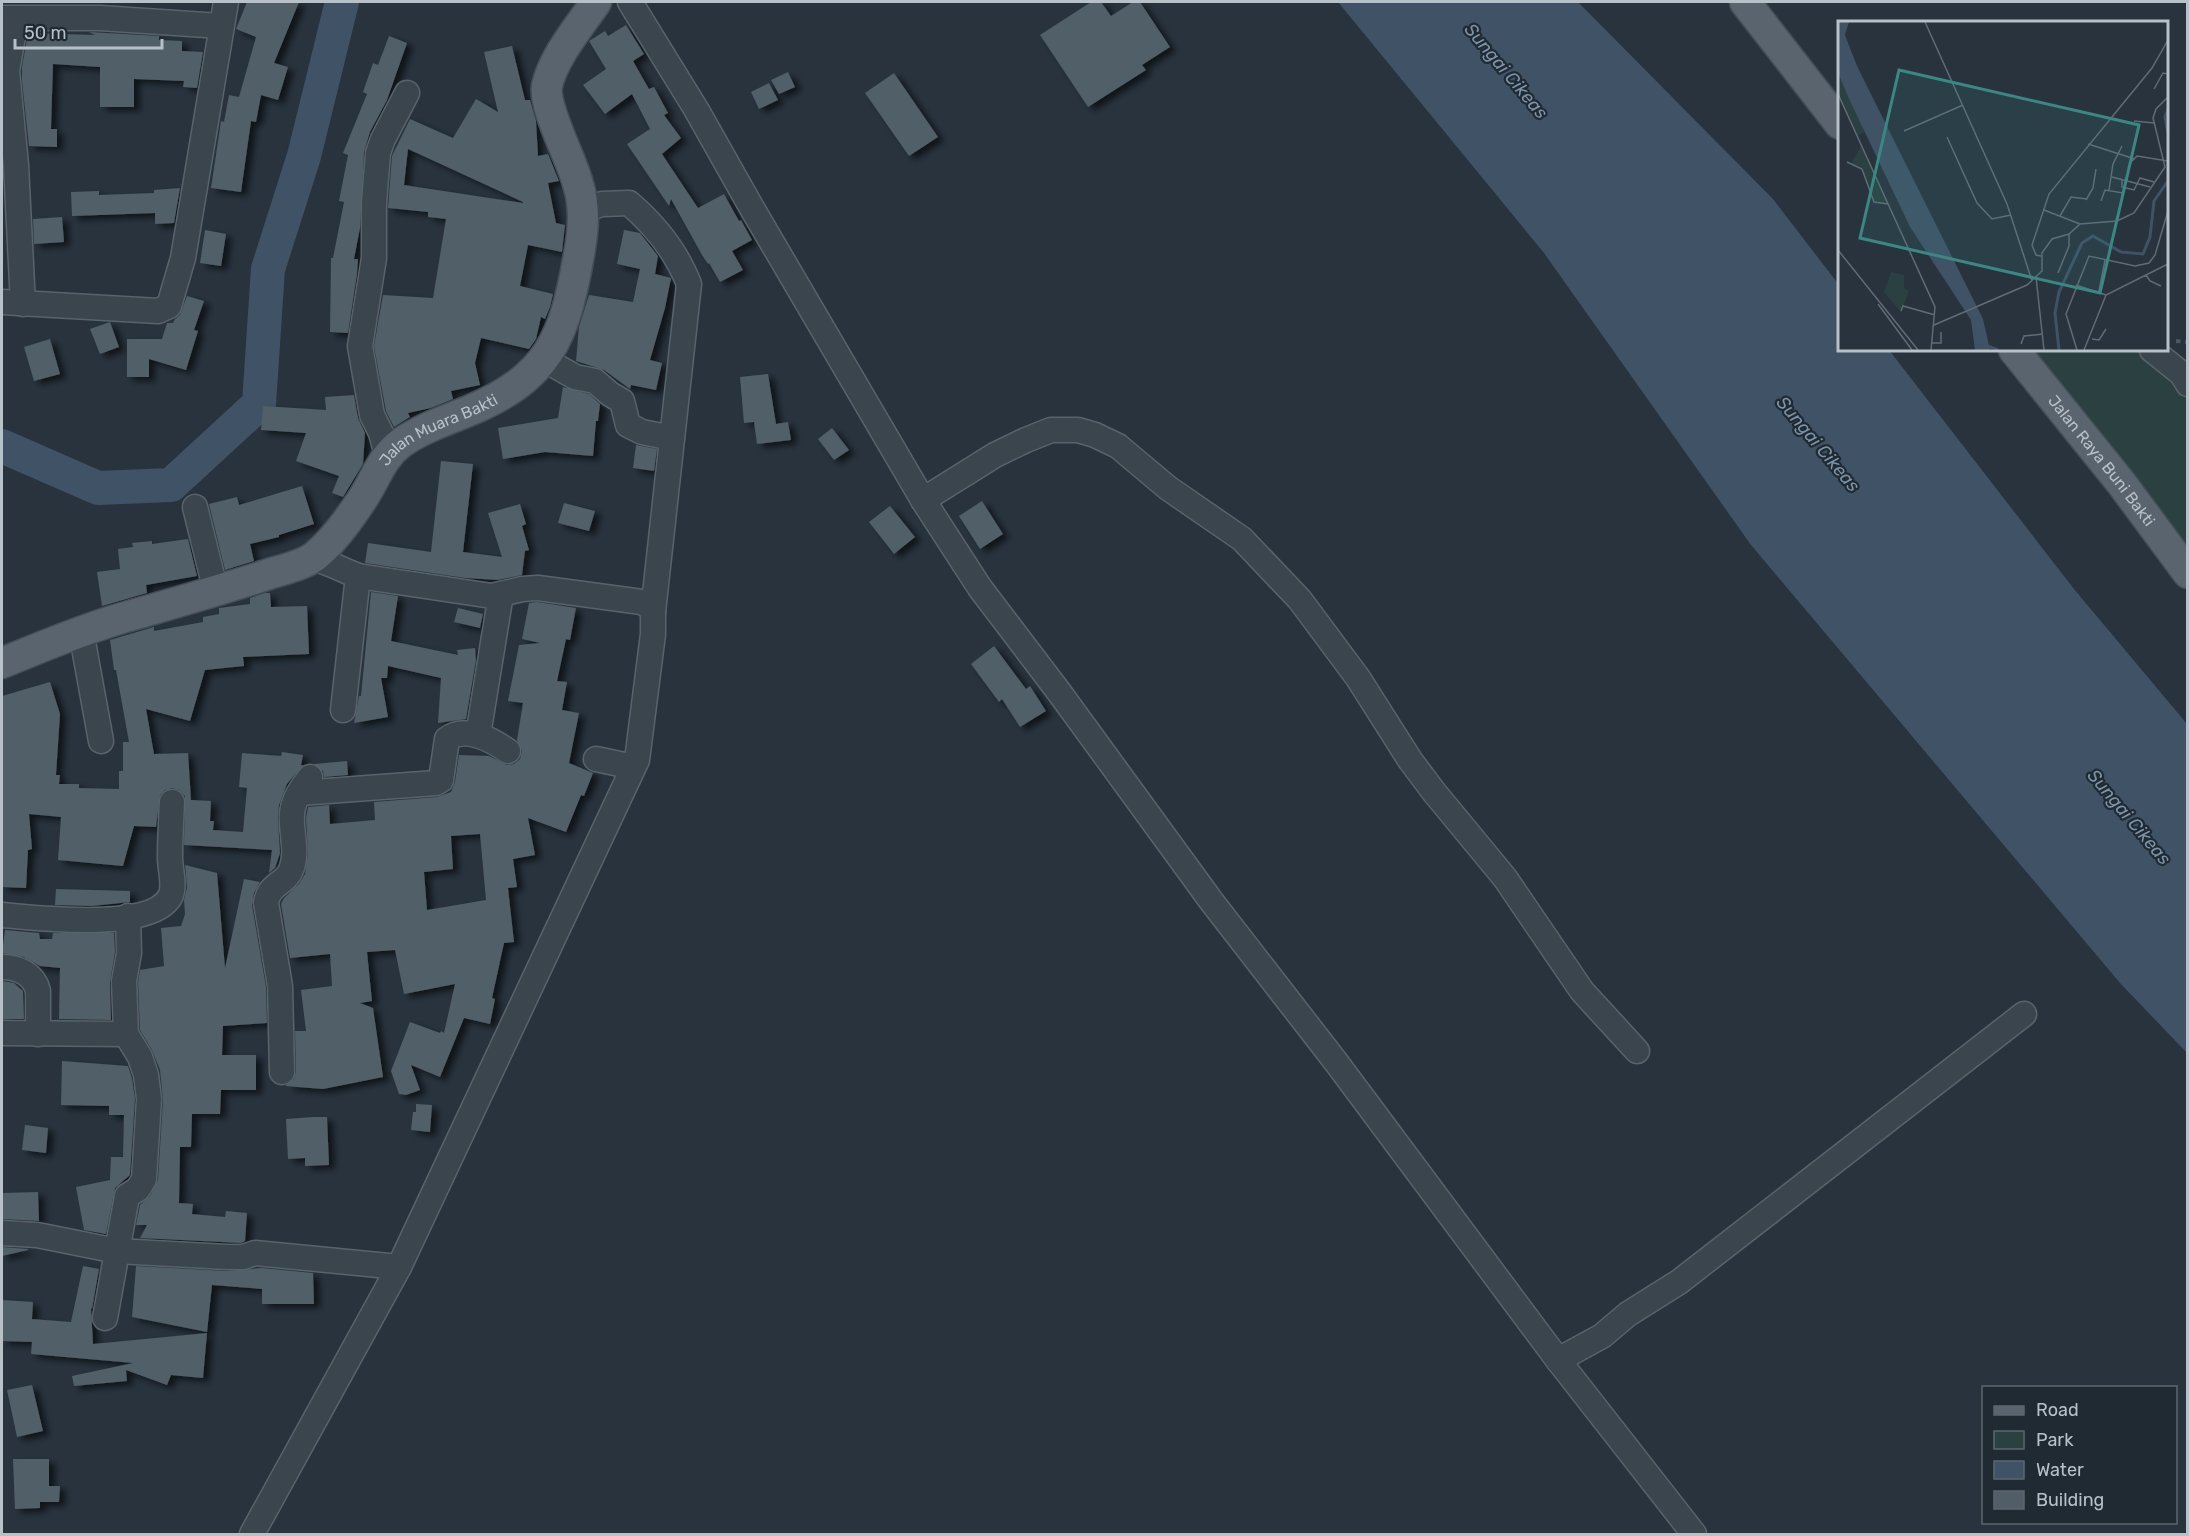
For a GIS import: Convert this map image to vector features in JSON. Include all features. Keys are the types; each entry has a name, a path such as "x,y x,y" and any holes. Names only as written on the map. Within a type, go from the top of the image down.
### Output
{"main road":[{"path":"1744,2 1838,123"},
{"name":"Jalan Muara Bakti","path":"2,663 81,631 216,592 312,558 332,540 364,497 387,455 402,442 495,399 527,378 545,360 569,304 583,236 583,210 578,184 546,89 552,71 583,15"},
{"name":"Jalan Raya Buni Bakti","path":"2019,351 2122,483 2187,573"}],"street":[{"path":"221,26 101,10 9,19 7,71 16,165 12,303 158,311 169,306 183,258 226,2"},
{"path":"630,2 696,109 923,500 980,588 1212,902 1336,1062 1558,1360 1695,1534"},
{"path":"387,455 381,433 372,415 360,346 374,258 374,203 378,153 382,139 406,93"},
{"path":"252,1534 399,1267 637,760 653,634 653,612 689,284 682,266 669,245 645,216 629,203 602,204 583,210"},
{"path":"2153,351 2182,374 2187,384"},
{"path":"545,360 575,377 595,381 622,401 628,425 642,432 672,438"},
{"path":"923,500 995,455 1026,440 1051,430 1078,430 1118,446 1190,504 1242,539 1300,600 1358,678 1434,792 1506,878 1582,991 1637,1051"},
{"path":"195,507 216,592"},
{"path":"312,558 329,562 341,570 358,576 492,596 538,588 642,602 653,612"},
{"path":"343,710 358,576"},
{"path":"478,735 501,594"},
{"path":"81,631 101,741"},
{"path":"282,1072 280,986 266,903 269,891 290,874 294,860 295,801 305,785 436,783 441,780 443,774 447,739 452,736 478,735 508,751"},
{"path":"596,759 634,765"},
{"path":"2,915 99,921 144,913 165,903 172,893 170,859 172,802"},
{"path":"105,1318 127,1196 138,1189 144,1179 148,1113 146,1075 140,1057 126,1034 124,981 129,953 128,916"},
{"path":"2,967 18,968 37,984 39,991 38,1034"},
{"path":"1558,1360 1602,1336 1636,1308 1679,1282 2024,1014"},
{"path":"2,1033 126,1034"},
{"path":"2,1233 38,1234 117,1251 235,1257 255,1253 399,1267"}],"green space":[{"path":"2026,351 2153,351 2188,384 2187,572"}],"water":[{"name":"Sungai Cikeas","path":"1338,2 1578,2 1773,199 1838,284 1838,351 1890,351 2074,589 2187,724 2187,1053 2120,983 1751,545 1544,253"}],"building":[{"path":"247,2 299,2 274,63 288,67 278,100 261,95 256,122 251,121 241,192 211,188 221,121 224,122 229,95 239,97 256,37 236,29"},
{"path":"1091,2 1101,2 1111,16 1133,2 1140,2 1170,47 1142,65 1146,70 1088,107 1040,35"},
{"path":"626,25 644,54 633,61 649,89 654,87 668,113 664,115 681,138 662,154 698,208 724,194 752,240 732,251 743,270 720,282 671,199 669,206 627,144 650,129 632,94 605,114 583,85 606,69 589,41 605,31 608,36"},
{"path":"89,32 159,36 159,40 182,41 182,51 203,52 197,88 183,87 184,81 134,79 134,107 100,107 100,67 53,64 51,129 57,129 57,147 29,146 22,81 28,33 95,35"},
{"path":"389,36 407,43 387,100 370,132 364,152 360,228 354,259 358,259 357,274 348,333 330,332 331,258 333,258 344,202 339,201 348,155 343,153 367,94 363,92 373,63 378,65"},
{"path":"512,46 525,100 530,100 536,121 538,156 548,154 559,181 548,183 556,223 565,225 562,252 528,245 520,286 553,294 550,307 545,319 541,317 536,339 529,349 481,338 475,363 480,385 451,391 453,399 431,408 408,413 410,417 394,427 386,411 374,346 383,295 433,298 446,219 428,217 428,212 388,208 392,156 410,119 453,138 476,99 498,112 484,52","holes":["408,149 523,202 404,185"]},
{"path":"788,72 795,87 779,94 771,80"},
{"path":"894,73 938,137 909,156 865,93"},
{"path":"769,83 778,100 759,109 751,92"},
{"path":"180,188 174,223 155,224 155,213 72,216 71,192 99,191 99,195 154,193 154,190"},
{"path":"62,217 64,242 34,244 33,219"},
{"path":"205,230 226,234 221,266 200,263"},
{"path":"624,230 640,233 658,256 655,274 671,278 650,360 662,363 656,390 631,385 630,389 604,370 576,361 579,327 589,295 633,302 640,269 617,264"},
{"path":"187,296 204,301 194,330 198,331 186,370 149,359 149,377 127,377 127,339 162,339 167,323 173,323 180,315"},
{"path":"110,322 119,347 100,354 90,329"},
{"path":"50,339 60,374 34,381 24,347"},
{"path":"768,374 776,424 788,422 791,440 757,444 754,422 744,423 740,377"},
{"path":"563,387 589,394 600,404 593,456 545,452 503,459 498,428 558,418"},
{"path":"354,395 358,418 365,433 363,464 343,497 332,493 339,476 296,461 306,433 261,430 263,406 326,410 325,397"},
{"path":"832,428 849,450 834,460 818,439"},
{"path":"636,445 657,449 654,471 633,468"},
{"path":"441,461 473,464 463,552 502,557 488,513 520,504 526,524 522,526 529,550 525,551 522,575 498,580 465,578 365,563 368,543 431,552"},
{"path":"302,486 314,524 279,535 279,537 250,544 254,561 225,570 209,504 237,497 239,505"},
{"path":"982,501 1003,534 980,549 959,516"},
{"path":"564,503 595,511 589,531 558,523"},
{"path":"890,506 915,537 894,554 869,522"},
{"path":"188,539 197,576 146,585 147,593 102,606 97,572 120,569 118,549 133,547 132,543 152,541 152,544"},
{"path":"371,592 398,596 391,641 458,655 457,650 475,648 476,660 466,719 438,723 441,678 388,666 387,678 381,678 388,717 354,723 359,696 361,696"},
{"path":"270,593 271,607 307,606 309,654 243,657 244,666 205,670 190,721 146,709 154,754 188,753 191,800 211,801 210,821 214,821 213,830 243,832 247,788 239,787 242,753 281,756 282,752 303,755 301,765 303,765 287,784 279,805 280,853 275,868 269,873 272,850 184,845 185,796 179,790 172,788 160,795 156,827 134,826 123,866 58,860 61,817 29,814 32,849 28,850 26,888 2,887 2,696 50,682 60,714 56,775 60,775 59,784 79,784 79,788 119,789 119,771 123,771 123,742 129,742 110,640 154,627 154,631 203,622 203,617 219,614 219,608 250,604 250,598"},
{"path":"537,602 576,608 570,640 566,639 557,681 567,682 562,710 579,713 569,763 593,773 566,832 528,818 535,855 513,859 517,887 508,888 514,942 504,943 492,998 495,999 490,1024 464,1018 440,1077 411,1065 420,1090 406,1095 399,1094 391,1071 410,1022 444,1033 455,984 404,994 395,950 367,952 372,1001 360,1003 373,1008 383,1077 323,1089 285,1086 294,1079 296,1072 295,1031 306,1031 301,990 332,986 330,954 290,958 281,904 305,874 308,854 306,818 308,807 329,805 330,824 375,820 374,802 437,797 451,792 459,755 489,756 507,765 514,764 520,759 522,751 517,740 523,703 508,701 519,645 540,643 522,639 529,603","holes":["480,834 486,900 427,910 424,872 453,869 451,836"]},
{"path":"458,608 483,614 480,628 454,622"},
{"path":"994,646 1026,689 1030,686 1046,711 1020,727 1002,699 999,702 971,664"},
{"path":"347,761 348,775 324,777 323,771 314,764"},
{"path":"185,865 217,873 225,968 244,879 260,882 254,893 252,905 266,987 267,1023 223,1026 222,1055 256,1055 256,1090 221,1090 220,1114 192,1114 191,1147 180,1147 179,1203 193,1204 192,1214 225,1217 226,1211 247,1213 245,1241 241,1243 140,1238 147,1225 136,1225 140,1205 150,1196 158,1180 163,1100 160,1070 140,1030 138,982 140,970 164,966 161,928 181,926 185,914 184,900 187,887"},
{"path":"56,889 130,891 130,902 92,906 55,905"},
{"path":"5,930 39,933 40,939 52,939 53,933 114,933 115,952 110,982 111,1020 59,1019 60,968 40,966 24,957 2,953"},
{"path":"2,981 14,983 23,991 24,1019 2,1019"},
{"path":"62,1061 128,1066 132,1078 135,1099 130,1175 115,1188 106,1234 84,1230 76,1187 110,1180 111,1157 123,1157 124,1115 109,1115 109,1106 61,1105"},
{"path":"416,1104 432,1105 430,1132 411,1130"},
{"path":"327,1117 329,1165 305,1166 305,1158 288,1159 286,1119"},
{"path":"25,1125 48,1128 46,1153 22,1150"},
{"path":"38,1192 39,1221 2,1219 2,1193"},
{"path":"2,1247 28,1249 28,1250 2,1256"},
{"path":"83,1266 99,1269 91,1308 93,1344 207,1333 203,1378 171,1375 167,1385 126,1370 127,1381 74,1386 72,1376 133,1363 31,1354 32,1342 2,1341 2,1300 33,1302 32,1319 71,1322"},
{"path":"136,1266 227,1271 262,1268 313,1273 314,1304 262,1304 262,1289 212,1285 207,1332 132,1317"},
{"path":"32,1385 43,1431 17,1437 7,1390"},
{"path":"13,1459 49,1459 49,1486 60,1486 59,1502 40,1502 40,1508 15,1509"}],"waterway":[{"path":"2,446 98,488 171,485 259,404 268,269 304,156 342,2"}]}
